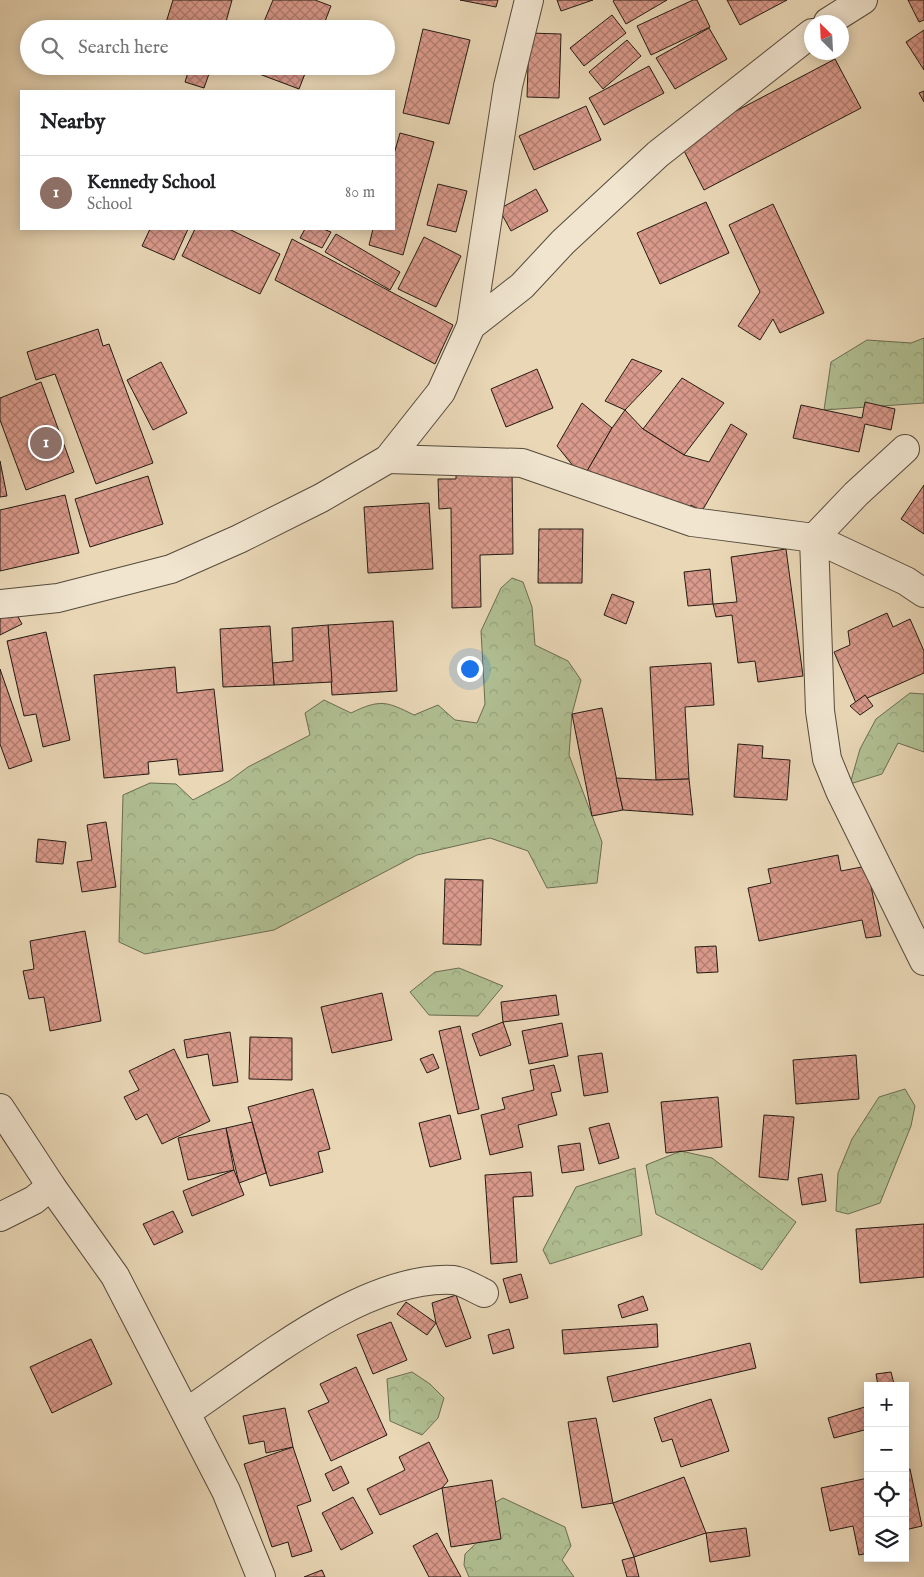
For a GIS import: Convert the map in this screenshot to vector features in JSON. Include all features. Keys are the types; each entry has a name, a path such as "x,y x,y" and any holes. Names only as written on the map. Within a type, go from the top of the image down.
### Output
{"street":[{"path":"0,604 58,598 127,582 171,569 240,539 321,498 388,459 441,392 471,326 508,86 530,0"},
{"path":"839,15 863,0"},
{"path":"471,326 522,286 563,242 658,154 804,39"},
{"path":"905,449 856,494 814,538 820,711 827,759 840,792 924,961"},
{"path":"388,459 522,463 692,522 814,538 906,580 924,593"},
{"path":"0,1108 51,1186 115,1276 187,1412 226,1491 262,1577"},
{"path":"0,1217 34,1200 51,1186"},
{"path":"187,1412 318,1323 360,1301 424,1281 455,1280 484,1293"}],"green space":[{"path":"924,338 924,403 824,410 831,362 867,340 911,343"},
{"path":"512,578 523,582 532,607 535,645 568,661 581,680 572,714 569,755 602,842 597,883 547,888 528,851 490,838 417,855 274,930 145,954 119,942 123,795 150,783 176,784 193,800 229,781 248,767 310,735 305,713 324,700 351,713 369,705 383,704 396,707 414,715 438,705 455,720 477,723 485,704 481,631 501,588"},
{"path":"910,693 924,694 924,752 898,743 882,774 850,784 860,749 876,719"},
{"path":"459,968 503,986 478,1016 429,1015 410,992 435,972"},
{"path":"905,1089 915,1106 911,1126 880,1203 848,1214 836,1211 838,1173 852,1139 879,1097"},
{"path":"681,1151 712,1158 796,1222 762,1270 656,1214 646,1165"},
{"path":"635,1168 642,1235 550,1264 543,1250 576,1187"},
{"path":"412,1372 430,1384 444,1398 438,1418 422,1435 390,1421 387,1379"},
{"path":"503,1498 565,1527 571,1546 562,1560 574,1577 469,1577 464,1565 465,1554 487,1533 487,1507"}],"building":[{"path":"173,0 232,0 226,20 167,20"},
{"path":"273,0 315,0 331,6 326,20 265,20"},
{"path":"460,0 498,0 496,7"},
{"path":"557,0 593,0 561,11"},
{"path":"667,0 626,24 613,1"},
{"path":"693,0 697,0 710,27 651,55 637,26"},
{"path":"727,0 787,0 740,25"},
{"path":"908,0 924,0 924,20 919,22"},
{"path":"612,15 626,33 584,66 570,48"},
{"path":"709,28 727,59 675,89 656,58"},
{"path":"423,29 470,40 449,124 403,113"},
{"path":"924,30 924,70 906,42"},
{"path":"529,33 561,34 559,98 527,97"},
{"path":"627,40 641,56 603,89 589,72"},
{"path":"833,60 836,60 861,108 704,190 679,141"},
{"path":"649,66 664,93 604,125 589,98"},
{"path":"187,75 209,75 204,88 185,82"},
{"path":"262,75 304,75 299,89"},
{"path":"924,91 924,102 919,93"},
{"path":"586,106 601,140 534,170 519,136"},
{"path":"400,133 434,142 403,255 369,245 373,230 395,230 395,150"},
{"path":"438,184 467,191 456,232 427,225"},
{"path":"536,189 548,211 511,231 499,209"},
{"path":"706,202 729,253 660,284 637,233"},
{"path":"773,204 824,313 780,333 773,319 760,340 738,326 760,292 729,225"},
{"path":"150,230 188,230 174,260 142,246"},
{"path":"195,230 231,230 280,254 260,294 182,256"},
{"path":"304,230 326,230 331,232 322,248 300,238"},
{"path":"336,234 400,272 390,290 325,252"},
{"path":"424,237 461,256 436,307 398,289"},
{"path":"292,239 453,325 435,364 275,280"},
{"path":"98,329 103,346 109,344 153,463 96,484 55,374 36,380 27,352"},
{"path":"632,359 662,371 625,410 605,401"},
{"path":"161,362 187,413 153,430 127,380"},
{"path":"537,369 553,408 506,427 491,389"},
{"path":"682,378 724,403 684,455 643,429"},
{"path":"41,382 74,472 26,490 0,420 0,398"},
{"path":"865,402 895,409 891,430 865,424 859,452 793,438 801,405 862,418"},
{"path":"582,403 612,428 583,478 557,446"},
{"path":"625,410 643,429 684,455 709,462 731,424 747,434 702,511 691,505 685,516 583,478 612,428"},
{"path":"0,461 7,496 0,497"},
{"path":"512,466 513,554 480,555 481,607 452,608 451,508 439,509 438,479 456,479 456,467"},
{"path":"148,476 163,524 90,547 75,499"},
{"path":"924,485 924,534 901,519"},
{"path":"65,495 79,553 0,571 0,510"},
{"path":"429,503 433,569 368,573 364,507"},
{"path":"539,529 583,529 582,583 538,583"},
{"path":"786,549 803,676 758,682 755,661 738,663 732,615 716,617 713,604 737,602 731,557"},
{"path":"710,569 713,604 688,606 684,572"},
{"path":"612,594 634,602 626,624 604,615"},
{"path":"12,606 22,624 0,635 0,612"},
{"path":"887,613 893,627 910,619 924,651 924,673 856,703 834,652 850,645 848,631"},
{"path":"393,621 397,691 332,695 328,625"},
{"path":"328,625 332,682 274,685 272,663 293,661 292,628"},
{"path":"270,626 274,685 223,687 220,629"},
{"path":"46,632 70,740 43,747 36,714 24,716 7,641"},
{"path":"711,663 714,705 685,707 689,779 656,780 650,667"},
{"path":"175,667 177,693 214,689 223,771 179,775 177,759 148,762 149,774 104,778 94,675"},
{"path":"0,669 32,761 9,769 0,744"},
{"path":"865,695 873,706 860,715 850,706"},
{"path":"602,708 623,810 592,816 572,714"},
{"path":"738,744 763,746 762,758 790,760 787,800 734,797"},
{"path":"616,778 689,779 693,815 623,810"},
{"path":"106,822 116,887 82,892 77,862 92,860 87,825"},
{"path":"38,839 66,842 63,864 36,862"},
{"path":"838,855 841,871 867,866 881,936 866,938 862,920 759,941 748,888 771,883 768,869"},
{"path":"445,879 483,880 481,945 443,944"},
{"path":"85,931 101,1021 50,1031 44,997 29,999 23,971 34,969 30,941"},
{"path":"716,946 718,972 697,973 695,947"},
{"path":"382,993 392,1040 332,1053 321,1007"},
{"path":"556,995 559,1015 503,1022 501,1002"},
{"path":"503,1022 511,1045 480,1056 472,1034"},
{"path":"562,1023 568,1056 529,1064 522,1031"},
{"path":"460,1026 479,1109 458,1114 439,1031"},
{"path":"230,1032 238,1082 213,1086 208,1054 187,1058 184,1040"},
{"path":"250,1037 292,1038 292,1080 249,1079"},
{"path":"174,1049 210,1121 162,1144 147,1114 136,1120 124,1097 139,1090 129,1071"},
{"path":"602,1053 608,1092 584,1096 578,1056"},
{"path":"433,1054 439,1068 427,1073 420,1059"},
{"path":"856,1055 859,1099 796,1104 793,1060"},
{"path":"554,1065 561,1091 551,1093 557,1115 518,1125 523,1147 490,1155 481,1115 505,1109 502,1098 534,1090 530,1070"},
{"path":"313,1089 330,1149 318,1152 323,1172 270,1186 248,1107"},
{"path":"718,1097 722,1147 666,1153 661,1102"},
{"path":"450,1115 461,1159 430,1167 419,1123"},
{"path":"764,1115 794,1117 788,1180 759,1177"},
{"path":"252,1122 266,1173 239,1183 226,1128"},
{"path":"609,1123 619,1158 599,1164 589,1128"},
{"path":"226,1128 234,1170 188,1180 178,1138"},
{"path":"580,1143 584,1170 562,1173 558,1146"},
{"path":"234,1170 244,1195 192,1216 183,1191"},
{"path":"531,1172 533,1196 513,1197 517,1262 491,1264 485,1175"},
{"path":"822,1174 826,1201 802,1205 798,1178"},
{"path":"173,1211 183,1232 154,1245 143,1224"},
{"path":"924,1224 924,1277 860,1283 856,1229"},
{"path":"521,1274 528,1298 510,1303 503,1279"},
{"path":"456,1295 471,1338 446,1347 436,1323 432,1303"},
{"path":"643,1296 648,1310 622,1318 618,1305"},
{"path":"406,1302 436,1323 427,1335 397,1314"},
{"path":"391,1322 407,1360 373,1374 357,1335"},
{"path":"657,1324 658,1347 564,1354 562,1330"},
{"path":"509,1329 514,1348 493,1354 488,1335"},
{"path":"91,1339 112,1384 52,1413 30,1367"},
{"path":"750,1343 756,1368 613,1402 607,1377"},
{"path":"356,1367 387,1435 331,1461 308,1411 329,1402 320,1384"},
{"path":"891,1372 894,1382 877,1382 876,1374"},
{"path":"711,1399 729,1451 681,1467 672,1439 662,1442 654,1418"},
{"path":"864,1407 864,1430 834,1438 828,1418"},
{"path":"285,1408 293,1447 266,1453 264,1441 249,1444 243,1416"},
{"path":"596,1418 613,1503 582,1508 568,1422"},
{"path":"429,1442 448,1481 442,1488 380,1515 367,1489 405,1470 399,1457"},
{"path":"293,1447 311,1501 297,1506 312,1551 292,1557 288,1542 272,1547 244,1464"},
{"path":"341,1466 349,1483 333,1491 325,1474"},
{"path":"909,1469 922,1526 909,1529 909,1472"},
{"path":"684,1477 706,1533 634,1557 613,1503"},
{"path":"864,1479 864,1554 859,1555 853,1526 830,1531 821,1488"},
{"path":"492,1480 501,1539 451,1547 442,1488"},
{"path":"353,1497 373,1533 341,1550 322,1513"},
{"path":"746,1528 750,1556 710,1562 706,1533"},
{"path":"437,1533 461,1577 429,1577 413,1546"},
{"path":"634,1557 639,1577 627,1577 622,1560"},
{"path":"322,1570 325,1577 304,1577"}],"place":[{"name":"Kennedy School","path":"46,443"}]}
